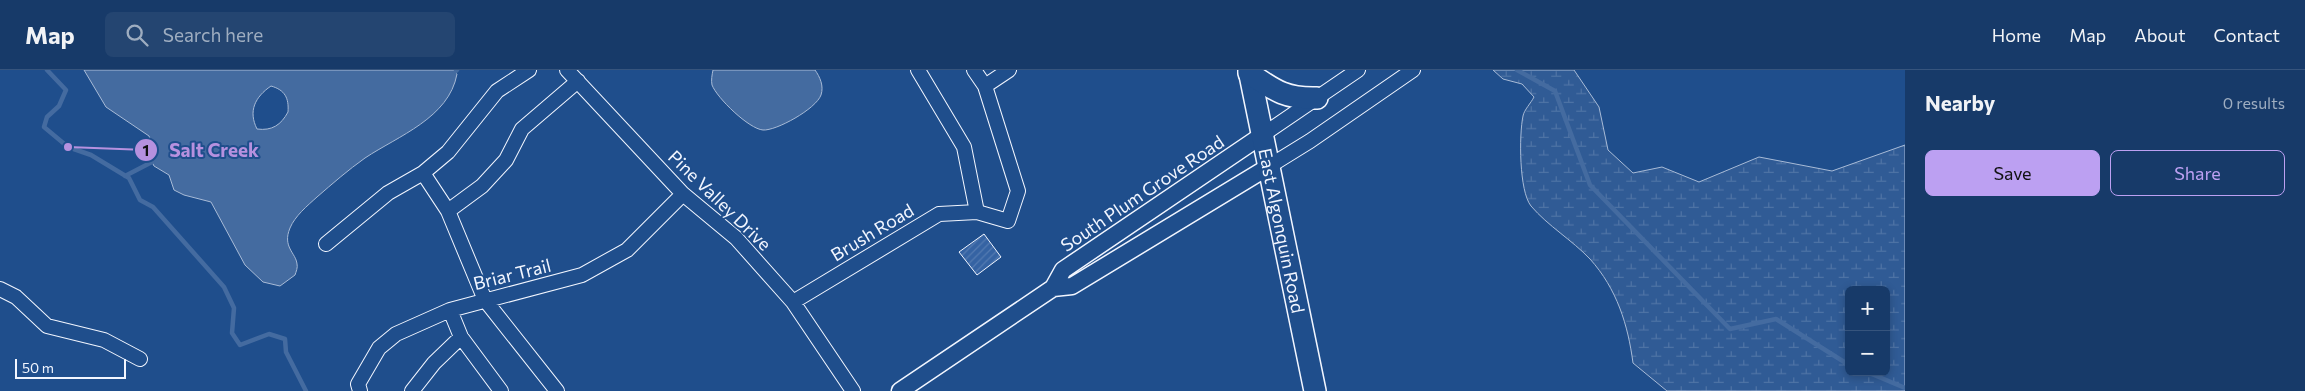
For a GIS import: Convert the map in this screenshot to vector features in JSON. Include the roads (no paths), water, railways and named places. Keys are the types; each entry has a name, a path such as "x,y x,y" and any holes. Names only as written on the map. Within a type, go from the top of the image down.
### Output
{"main road":[{"path":"1249,71 1279,94 1300,98 1317,98"},
{"name":"East Algonquin Road","path":"1249,71 1315,391"}],"street":[{"path":"326,244 388,193 423,173 448,152 497,91 529,70"},
{"name":"Pine Valley Drive","path":"567,70 683,194 736,238 793,302 853,391"},
{"path":"918,70 964,147 977,212"},
{"path":"974,70 985,86 1009,70"},
{"path":"1261,136 1358,70"},
{"path":"1268,167 1413,70"},
{"path":"448,211 482,186 506,160 522,129 578,81"},
{"name":"Brush Road","path":"793,302 939,214 977,212 1008,221 1018,191 985,86"},
{"name":"South Plum Grove Road","path":"900,391 1053,288 1063,270 1261,136"},
{"name":"South Plum Grove Road","path":"1053,288 1072,286 1268,167"},
{"path":"423,173 448,211 485,300 557,391"},
{"name":"Briar Trail","path":"360,391 358,384 379,348 396,334 450,310 582,275 627,250 683,194"},
{"path":"0,289 16,297 47,326 104,340 140,359"},
{"path":"450,310 460,337 500,391"},
{"path":"412,391 434,363 460,337"}],"waterway":[{"path":"47,70 66,90 59,106 47,117 44,127 68,147 91,155 129,178 140,200 153,207 224,287 234,308 232,333 240,345 269,334 285,339 286,352 306,391"},
{"path":"1517,70 1555,91 1590,185 1730,329 1776,319 1845,362"},
{"path":"125,176 152,162"},
{"path":"1876,376 1905,388"}],"place":[{"name":"Salt Creek","path":"68,147"}]}
